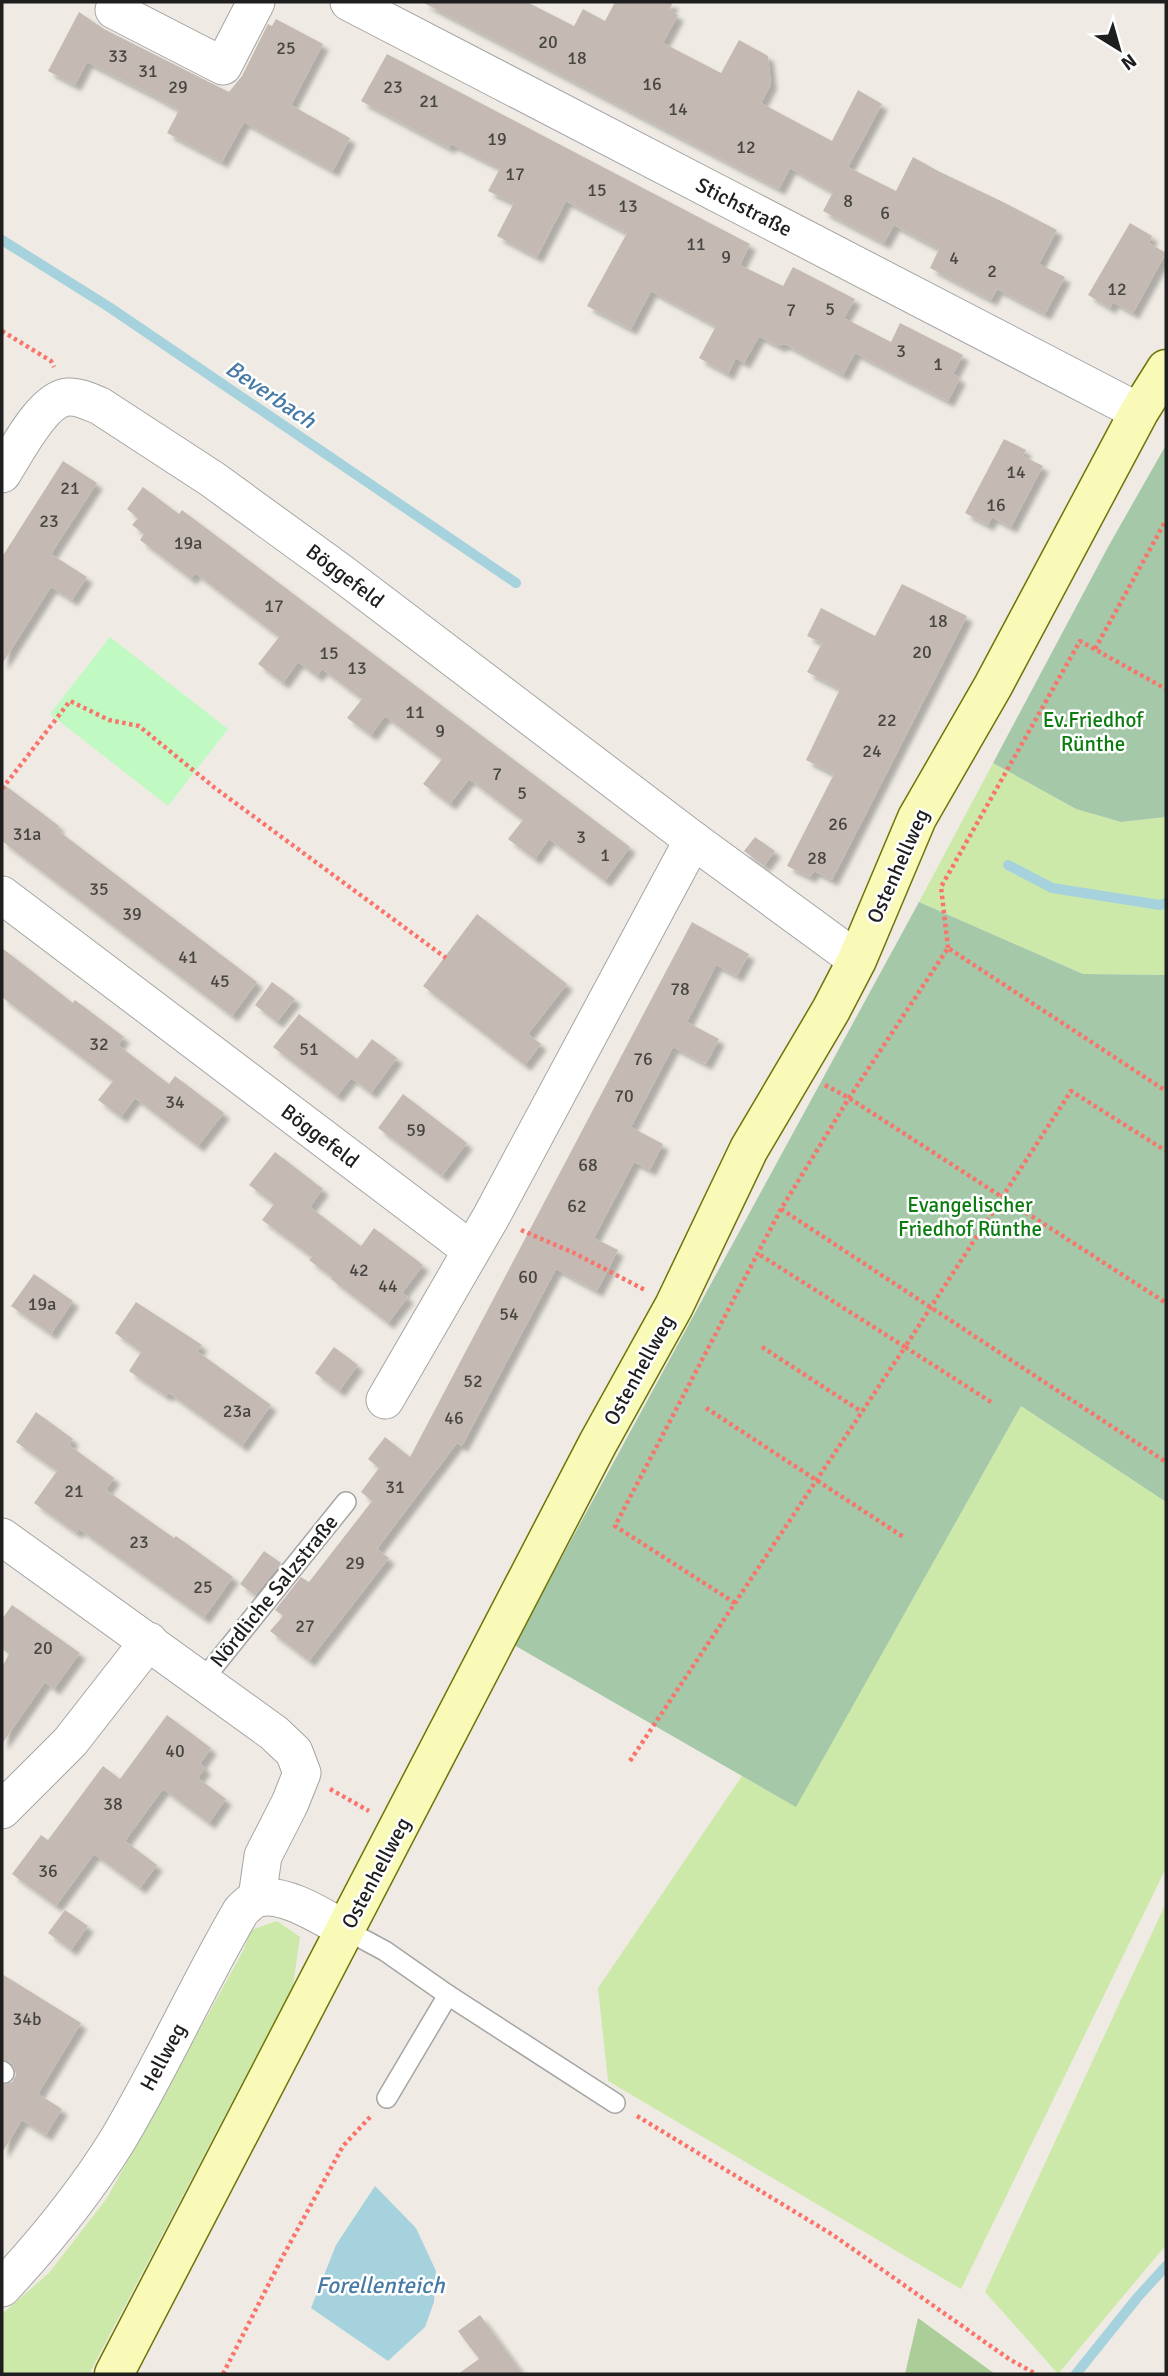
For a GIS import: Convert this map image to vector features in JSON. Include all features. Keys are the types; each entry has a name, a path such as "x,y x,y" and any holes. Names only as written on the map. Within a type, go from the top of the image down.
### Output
{"main road":[{"name":"Ostenhellweg","path":"114,2374 598,1443 674,1306 749,1149 831,1010 857,960 917,818 993,686 1139,412 1166,369"}],"street":[{"path":"118,2 114,10 223,66 256,2"},
{"name":"Stichstraße","path":"349,2 1139,412"},
{"path":"2,474 37,419 53,404 67,397"},
{"name":"Böggefeld","path":"67,397 83,399 100,406 212,480 340,572 857,960"},
{"path":"385,1400 491,1217 693,839"},
{"name":"Böggefeld","path":"2,895 471,1250"},
{"name":"Nördliche Salzstraße","path":"2,1537 274,1733 294,1752 302,1773"},
{"path":"2,1810 70,1741 149,1641"},
{"path":"302,1773 263,1856 257,1898 278,1898 346,1930"},
{"name":"Hellweg","path":"2,2287 72,2208 117,2140 226,1936 241,1911 257,1898"}],"lane":[{"name":"Nördliche Salzstraße","path":"202,1681 346,1502"},
{"path":"346,1930 385,1951 448,1996 615,2103"},
{"path":"387,2098 448,1996"}],"path":[{"path":"2,331 51,361 67,397"},
{"path":"1095,649 1166,520"},
{"path":"735,1603 615,1526 781,1209 849,1098 948,948 941,887 1080,641 1166,689"},
{"path":"2,789 70,701 108,720 139,726 215,788 446,958"},
{"path":"948,948 1166,1091"},
{"path":"796,1069 849,1098 1003,1195 1166,1303"},
{"path":"630,1761 1071,1091 1166,1151"},
{"path":"781,1209 1166,1462"},
{"path":"491,1217 574,1253 637,1286"},
{"path":"757,1253 992,1402"},
{"path":"762,1348 862,1412"},
{"path":"706,1408 905,1538"},
{"path":"302,1773 399,1828"},
{"path":"223,2374 343,2146 387,2098"},
{"path":"615,2103 833,2235 1009,2359 1035,2374"}],"green space":[{"name":"Ev.Friedhof Rünthe","path":"1166,445 1166,817 1121,822 1076,809 993,763 1108,547"},
{"path":"110,637 228,729 168,806 50,714"},
{"path":"993,763 1076,809 1121,822 1166,817 1166,975 1083,974 919,902"},
{"name":"Evangelischer Friedhof Rünthe","path":"919,902 1083,974 1166,975 1166,1502 1021,1406 796,1807 514,1645"},
{"path":"1021,1406 1166,1502 1166,1868 961,2289 608,2081 598,1988 742,1776 796,1806"},
{"path":"1166,1903 1166,2245 1058,2374 985,2292"},
{"path":"277,1921 300,1937 293,1986 89,2374 2,2374 2,2314 49,2273 107,2198 243,1951 251,1930"},
{"path":"918,2318 995,2374 905,2374"}],"water":[{"name":"Forellenteich","path":"375,2186 416,2228 436,2271 434,2302 425,2327 388,2361 311,2308 336,2245"}],"building":[{"path":"422,2 527,2 574,26 583,9 605,21 615,2 673,2 669,10 678,15 663,43 721,73 739,40 768,56 771,84 761,103 832,141 858,90 882,104 848,167 896,191 913,157 1003,202 1057,230 1039,264 1065,277 1045,314 997,289 991,300 930,268 939,249 894,225 884,243 823,211 833,192 790,168 779,189"},
{"path":"79,12 104,29 229,92 242,76 268,24 272,26 276,19 323,44 291,105 350,138 333,171 244,122 222,162 167,133 179,110 154,96 87,62 75,85 48,71"},
{"path":"387,54 750,244 740,265 783,286 793,267 855,299 844,318 891,342 900,323 963,355 953,374 960,378 948,401 855,353 843,375 785,344 778,346 759,336 744,363 736,358 728,374 699,358 716,326 651,291 631,329 587,306 627,233 566,201 537,257 497,236 514,203 488,191 500,168 451,144 449,148 361,101"},
{"path":"1130,223 1152,236 1149,243 1166,253 1133,313 1113,302 1110,308 1088,295"},
{"path":"1004,439 1026,450 1023,456 1043,466 1011,527 992,517 988,525 965,513"},
{"path":"63,461 97,483 51,554 87,577 72,600 51,587 2,664 2,557"},
{"path":"143,487 179,514 182,510 630,847 605,881 549,839 535,859 508,839 523,820 469,779 450,804 423,784 442,759 385,716 371,735 347,718 362,699 322,669 317,676 298,662 283,683 258,664 279,637 195,573 191,579 140,540 144,534 132,525 138,518 127,509"},
{"path":"902,584 967,616 832,880 814,871 810,877 787,866 834,774 806,760 840,689 807,672 822,643 807,636 821,608 875,636"},
{"path":"2,783 59,826 56,829 257,982 232,1016 2,841"},
{"path":"755,837 775,851 764,866 744,851"},
{"path":"477,914 567,984 528,1034 541,1044 525,1065 423,986"},
{"path":"692,922 749,954 737,976 716,965 687,1022 719,1039 706,1064 673,1047 631,1127 663,1144 650,1170 634,1162 594,1238 618,1250 611,1264 597,1291 556,1269 462,1446 457,1443 377,1549 389,1558 309,1661 270,1631 283,1616 275,1610 301,1577 309,1582 372,1501 361,1492 379,1468 368,1459 385,1437 410,1457"},
{"path":"2,948 73,1003 75,1000 124,1037 118,1045 169,1084 175,1076 224,1113 198,1146 135,1098 121,1117 98,1100 113,1081 2,997"},
{"path":"272,982 295,999 277,1022 255,1005"},
{"path":"299,1014 357,1059 372,1039 397,1058 371,1093 351,1078 337,1096 273,1047"},
{"path":"403,1094 467,1143 442,1176 378,1128"},
{"path":"275,1152 323,1189 310,1207 361,1246 374,1228 423,1265 402,1293 408,1297 388,1323 309,1260 312,1257 262,1220 274,1204 249,1185"},
{"path":"34,1274 73,1301 51,1334 11,1306"},
{"path":"136,1302 202,1345 197,1351 271,1405 242,1446 169,1393 166,1396 129,1371 141,1352 115,1333"},
{"path":"334,1347 358,1365 339,1391 315,1373"},
{"path":"36,1412 73,1439 69,1445 114,1478 106,1490 233,1577 204,1618 79,1529 76,1533 34,1503 57,1471 16,1442"},
{"path":"264,1551 281,1563 255,1595 240,1584"},
{"path":"12,1605 80,1653 54,1689 45,1682 2,1744 2,1667 9,1654 2,1649 2,1619"},
{"path":"167,1715 211,1748 200,1764 205,1768 198,1778 226,1799 209,1823 163,1789 125,1841 157,1865 140,1888 94,1854 56,1906 12,1874 41,1835 48,1840 103,1766 120,1779"},
{"path":"65,1910 88,1926 71,1950 48,1933"},
{"path":"2,1974 81,2023 38,2094 62,2109 46,2135 22,2120 2,2153 2,2085 12,2082 16,2075 13,2064 2,2059"},
{"path":"480,2315 523,2374 458,2374 479,2359 458,2331"}],"waterway":[{"name":"Beverbach","path":"2,240 109,307 516,583"},
{"name":"Beverbach","path":"1008,865 1052,888 1160,905 1166,903"},
{"path":"1076,2374 1166,2266"}]}
